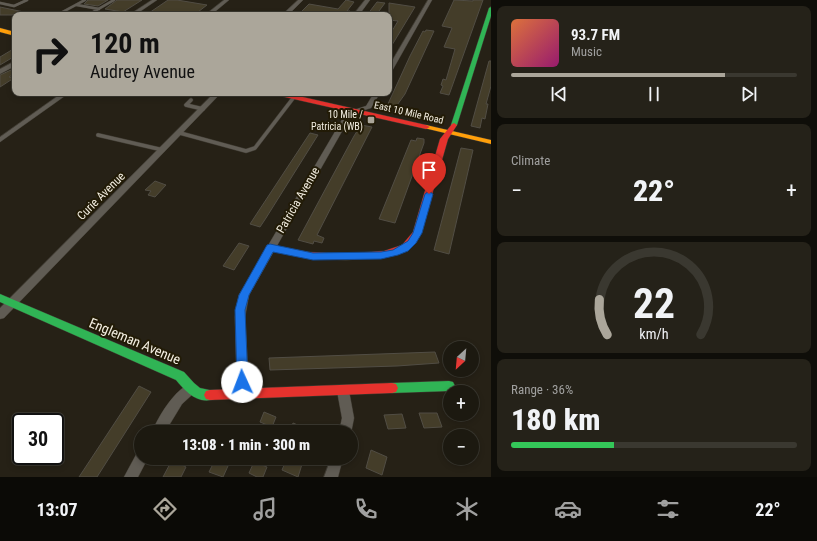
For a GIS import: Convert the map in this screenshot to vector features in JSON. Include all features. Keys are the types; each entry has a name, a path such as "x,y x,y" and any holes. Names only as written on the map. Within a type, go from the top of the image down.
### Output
{"street":[{"path":"137,12 155,0"},
{"path":"212,12 227,0"},
{"path":"288,12 301,0"},
{"path":"358,12 368,0"},
{"path":"392,66 430,0"},
{"path":"270,248 313,256 381,255 394,253 412,243 417,233 444,139 454,126 491,8"},
{"path":"0,30 12,33"},
{"path":"0,72 12,65"},
{"path":"0,140 62,96"},
{"name":"Curie Avenue","path":"0,315 215,96"},
{"name":"East 10 Mile Road","path":"299,96 356,111 491,142"},
{"name":"Patricia Avenue","path":"243,394 240,310 244,295 346,118 356,111 369,107 375,96"},
{"name":"Engleman Avenue","path":"0,298 180,376 190,389 201,395 443,386"},
{"path":"162,425 178,400 190,389"},
{"path":"343,391 348,418 346,425"},
{"path":"131,477 138,465"},
{"path":"331,477 335,465"}],"lane":[{"path":"0,3 14,6 27,0"},
{"path":"62,12 85,0"},
{"path":"94,12 114,0"},
{"path":"76,4 99,9"},
{"path":"180,133 246,151 256,148 294,96"},
{"path":"190,100 186,105 203,109"},
{"path":"98,135 163,150"}],"building":[{"path":"88,0 108,0 98,6 84,4"},
{"path":"117,0 142,0 123,12 105,9"},
{"path":"168,0 207,5 198,12 150,12"},
{"path":"346,0 354,2 347,11 350,12 301,12 309,4 338,9"},
{"path":"454,0 483,0 449,95 440,93 443,86 441,85 443,79 446,80 455,49 444,47 452,28 442,26"},
{"path":"377,2 385,3 378,12 369,12"},
{"path":"389,3 415,7 392,45 392,31 398,21 392,20 392,12 389,12"},
{"path":"0,7 24,12 12,12 12,15 0,15"},
{"path":"426,30 434,31 405,94 395,108 387,106 410,56 423,31 425,32"},
{"path":"12,50 12,58 0,65 0,57"},
{"path":"489,61 491,61 491,86 486,104 488,104 485,119 482,118 480,128 471,126"},
{"path":"12,70 12,75 9,77 12,78 12,79 0,87 0,75"},
{"path":"361,125 372,127 317,235 324,238 322,243 314,241 313,244 298,240 354,136"},
{"path":"310,133 318,135 266,218 260,227 250,224"},
{"path":"417,138 424,139 424,143 395,223 379,219 411,140 416,141"},
{"path":"461,148 473,150 449,254 434,250"},
{"path":"155,181 166,185 155,197 148,195 151,191 145,190"},
{"path":"239,243 249,246 234,270 223,266"},
{"path":"435,352 439,363 397,366 270,370 269,358"},
{"path":"139,386 151,392 97,477 79,477"},
{"path":"264,412 276,417 273,425 267,425 260,422"},
{"path":"419,413 437,413 442,427 424,428"},
{"path":"402,414 406,428 388,429 384,415"},
{"path":"371,450 387,457 382,475 366,468"},
{"path":"169,465 182,465 186,467 181,477 163,477"},
{"path":"212,465 228,466 223,477 209,472"},
{"path":"253,465 262,465 267,467 263,477 257,477 249,473"},
{"path":"284,465 302,465 298,477 282,470"}],"traffic: fast":[{"path":"454,125 491,8"},
{"path":"0,298 180,376 189,387 196,392 210,395"},
{"path":"392,388 443,386"}],"traffic: slow":[{"path":"0,30 12,33"},
{"path":"426,127 491,142"}],"traffic: jam":[{"path":"289,96 426,127"},
{"path":"270,248 307,255 346,257 385,254 405,247 417,233 444,139 454,125"},
{"path":"210,395 392,388"}],"place":[{"name":"10 Mile / Patricia (WB)","path":"371,120"}],"route":[{"path":"242,382 240,310 244,295 270,248 313,256 381,255 394,253 412,243 417,233 429,194"}]}
